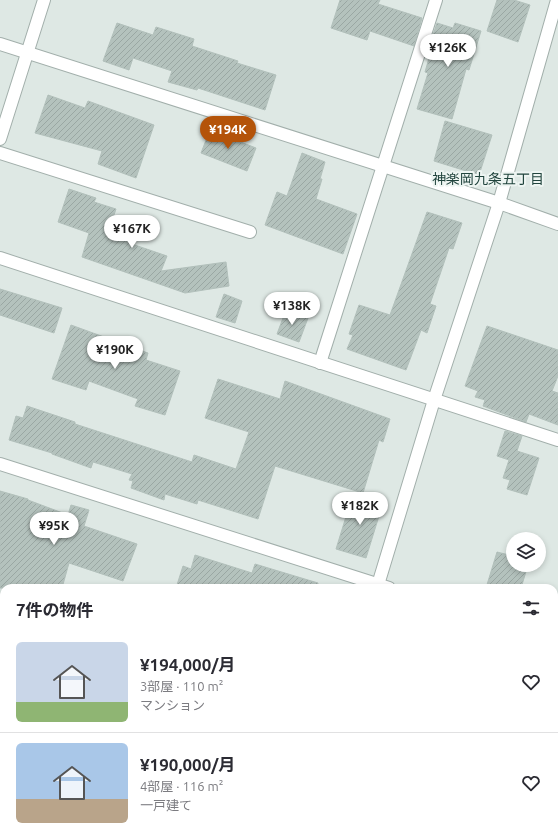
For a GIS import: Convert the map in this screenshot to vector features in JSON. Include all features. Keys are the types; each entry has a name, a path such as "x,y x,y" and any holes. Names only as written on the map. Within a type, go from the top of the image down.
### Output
{"street":[{"path":"0,139 44,0"},
{"path":"320,363 436,0"},
{"path":"383,584 434,400 499,203 557,0"},
{"path":"0,44 499,203 558,224"},
{"path":"0,153 250,232"},
{"path":"0,258 558,440"},
{"path":"0,464 373,584"}],"building":[{"path":"340,0 380,0 378,4 422,18 414,46 370,31 367,40 331,28"},
{"path":"497,0 514,0 530,5 518,42 487,31"},
{"path":"117,23 153,35 156,27 194,39 192,46 238,61 237,63 276,75 265,110 198,88 197,90 168,82 172,71 133,58 129,70 103,61"},
{"path":"437,23 453,28 455,23 481,31 469,70 466,69 452,119 417,109 428,73 425,72 431,51 428,50"},
{"path":"48,95 85,108 88,101 154,125 136,178 98,164 102,151 35,133"},
{"path":"445,121 492,135 479,175 434,161"},
{"path":"210,130 256,148 247,171 201,153"},
{"path":"302,153 325,162 316,199 357,214 343,254 265,225 277,192 287,196"},
{"path":"69,189 96,198 94,202 116,209 111,224 119,226 118,230 132,234 129,243 167,256 161,271 226,262 229,286 185,293 82,257 89,233 58,222"},
{"path":"427,212 462,223 453,249 449,248 430,304 436,306 427,333 421,330 406,370 347,349 353,335 349,334 359,305 390,315"},
{"path":"0,289 62,308 54,333 0,315"},
{"path":"224,294 242,301 235,323 216,317"},
{"path":"286,310 308,318 299,342 277,334"},
{"path":"71,325 148,353 146,360 180,371 165,415 135,406 138,399 89,381 86,390 52,379"},
{"path":"487,326 558,350 558,376 552,391 558,393 558,425 529,414 526,422 483,406 485,400 475,397 478,391 465,386"},
{"path":"218,379 280,399 285,381 390,419 383,442 379,440 363,493 275,466 258,519 198,500 197,504 165,494 164,500 131,488 133,481 129,480 132,474 93,462 91,468 52,453 9,440 16,416 23,418 27,406 75,422 75,424 192,462 194,455 236,469 249,432 205,418"},
{"path":"505,431 522,436 517,451 539,458 527,495 507,489 510,480 503,478 509,460 497,456"},
{"path":"0,491 28,499 68,515 71,505 89,510 84,526 137,544 123,581 69,563 63,584 0,584"},
{"path":"353,494 383,503 366,558 336,549"},
{"path":"497,552 506,554 506,572 526,572 522,584 487,584"},
{"path":"195,555 252,573 255,564 318,583 177,584 183,566 191,569"}],"district":[{"name":"神楽岡九条五丁目","path":"488,179"}]}
